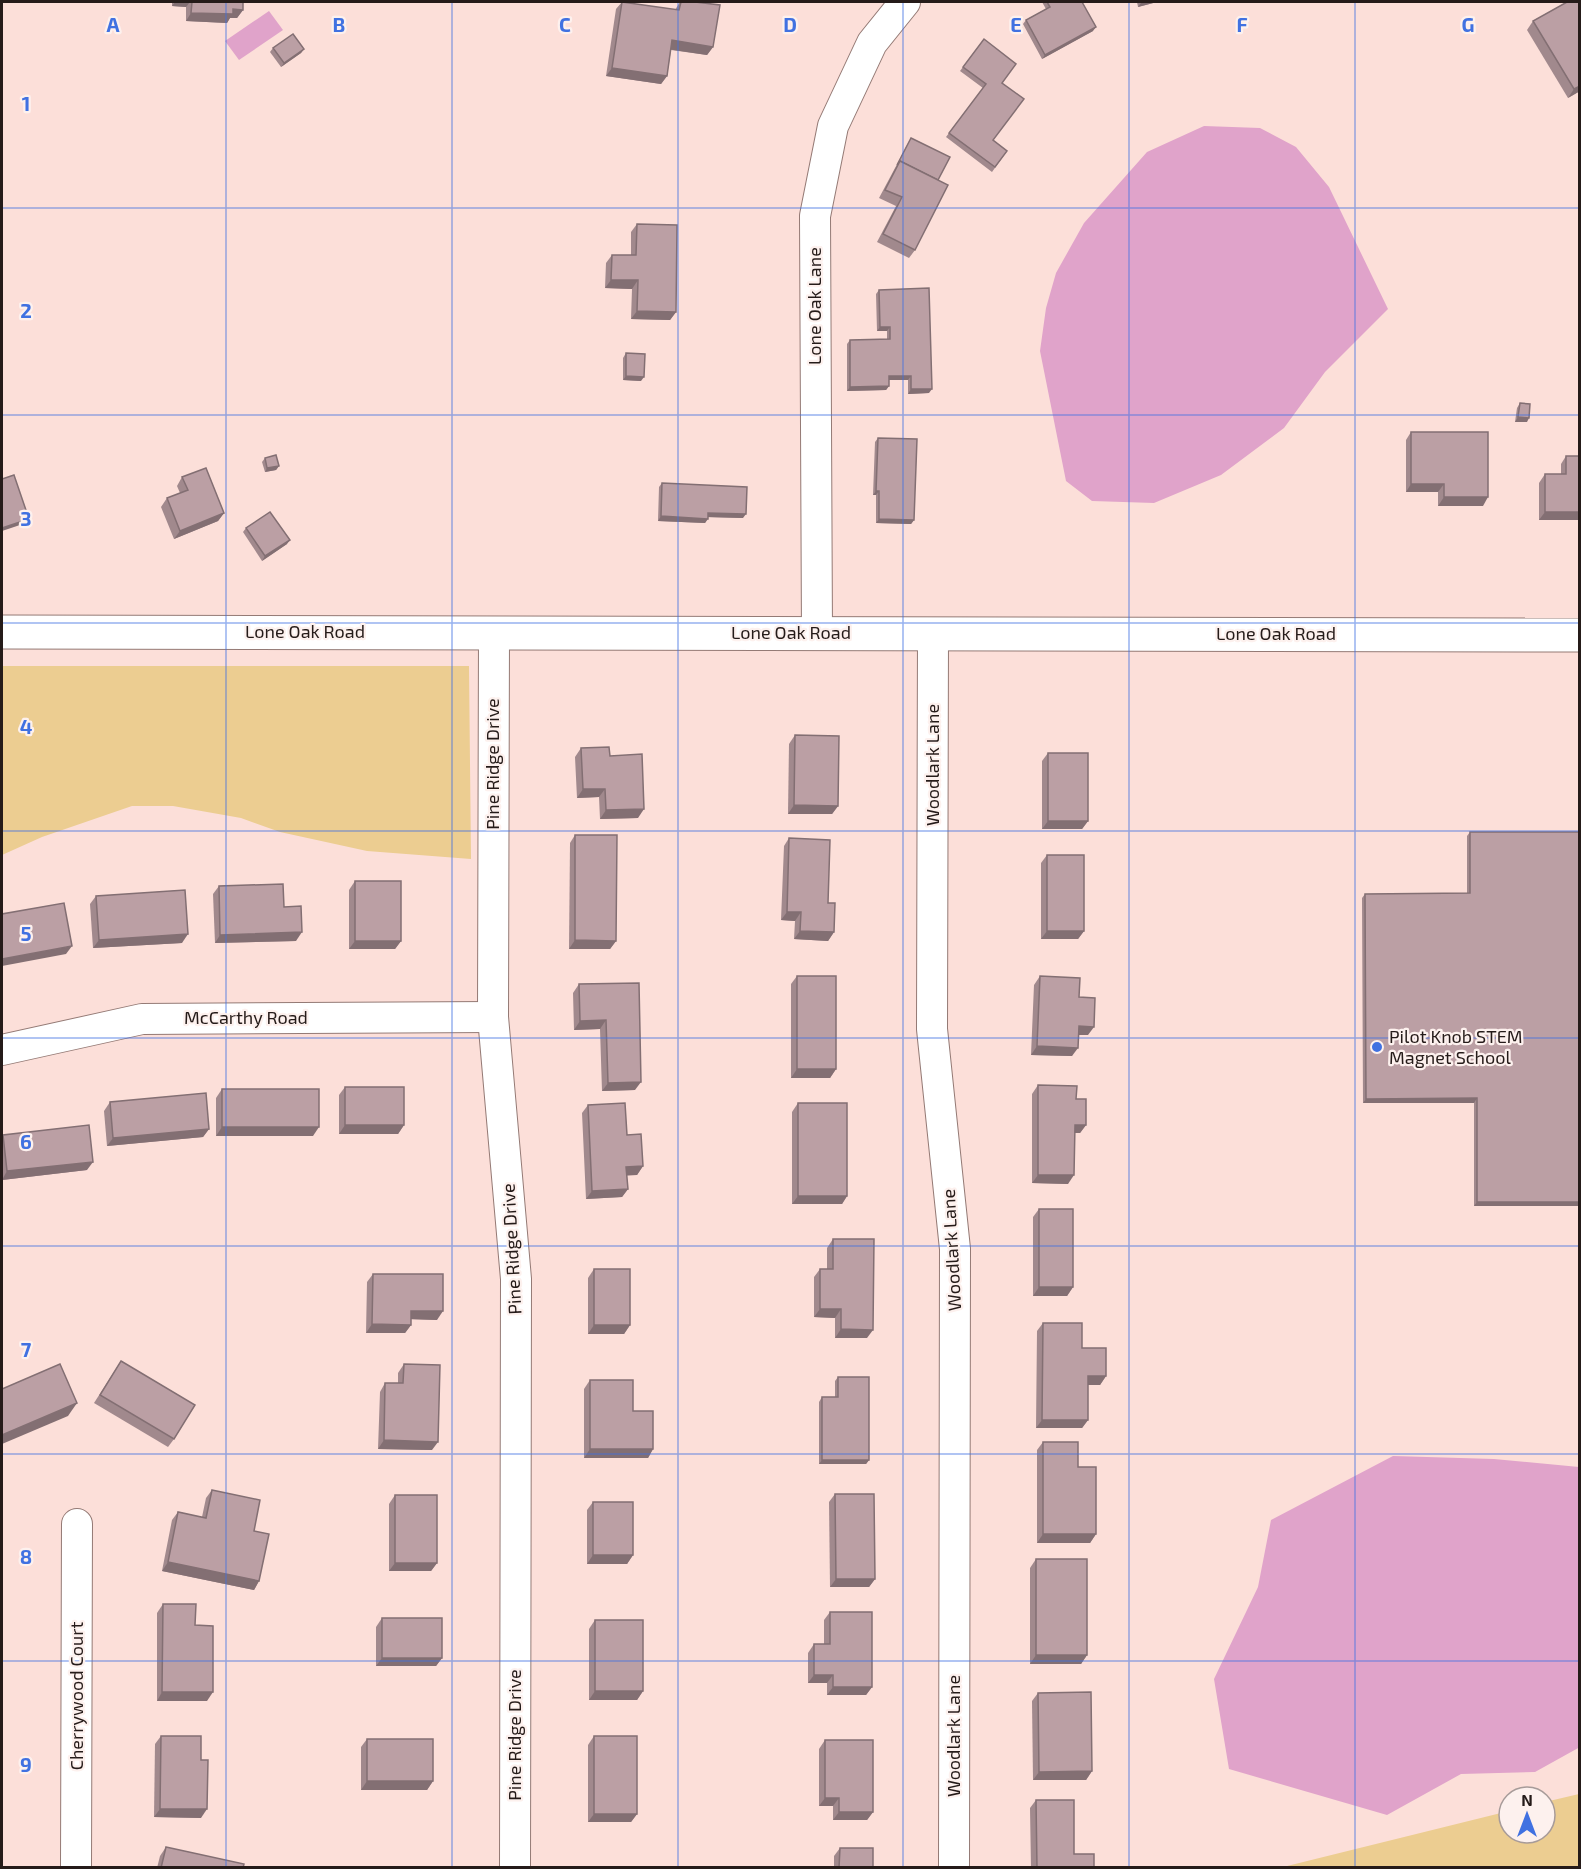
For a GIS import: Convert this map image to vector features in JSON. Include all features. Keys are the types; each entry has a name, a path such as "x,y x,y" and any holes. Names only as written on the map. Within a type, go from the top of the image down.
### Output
{"main road":[{"name":"Lone Oak Road","path":"2,632 1580,635"}],"street":[{"name":"Lone Oak Lane","path":"817,633 815,216 833,126 872,43 905,2"},
{"name":"Pine Ridge Drive","path":"494,632 493,1017 516,1279 515,1868"},
{"name":"Woodlark Lane","path":"933,634 932,1029 955,1249 954,1868"},
{"name":"McCarthy Road","path":"2,1050 142,1019 493,1017"},
{"name":"Cherrywood Court","path":"76,1868 77,1524"}],"shaded area":[{"path":"269,11 283,30 239,60 225,41"},
{"path":"1204,126 1260,128 1296,147 1329,187 1388,309 1325,372 1284,428 1221,475 1154,503 1092,501 1066,481 1040,351 1046,308 1056,273 1084,223 1147,152"},
{"path":"2,666 469,666 471,859 367,851 280,832 241,818 173,806 132,806 42,837 2,855"},
{"path":"1393,1456 1494,1459 1579,1467 1580,1747 1535,1772 1461,1774 1387,1815 1229,1769 1214,1679 1258,1587 1271,1520"},
{"path":"1579,1794 1579,1867 1283,1867 1497,1814 1497,1845 1557,1845 1557,1799"}],"building":[{"path":"192,2 243,2 243,10 233,9 233,14 191,13"},
{"path":"622,2 679,10 681,2 720,5 713,47 672,40 667,76 612,68"},
{"path":"1047,2 1082,2 1096,27 1045,55 1026,20 1050,7"},
{"path":"1567,2 1580,2 1580,86 1574,89 1533,21"},
{"path":"293,34 304,49 284,63 273,48"},
{"path":"984,39 1016,64 1002,83 1024,99 993,140 1007,151 995,167 949,133 986,84 963,67"},
{"path":"911,138 950,157 938,180 900,161 897,165"},
{"path":"900,161 948,185 915,250 883,234 902,197 885,190"},
{"path":"637,224 677,225 676,312 637,311 638,280 611,280 612,255 636,255"},
{"path":"929,288 932,389 911,389 911,376 889,376 889,386 850,387 850,340 890,339 890,327 880,327 879,290"},
{"path":"626,353 645,354 644,377 626,376"},
{"path":"1520,403 1530,404 1529,418 1518,417"},
{"path":"1411,432 1488,432 1488,497 1444,497 1444,484 1411,484"},
{"path":"878,438 917,439 914,520 879,519 879,491 876,491"},
{"path":"276,455 279,466 267,468 265,458"},
{"path":"1566,456 1580,456 1580,512 1545,512 1545,474 1566,474"},
{"path":"206,468 224,513 180,531 167,498 188,490 182,477"},
{"path":"14,475 29,519 2,528 2,479"},
{"path":"662,483 747,487 746,514 708,513 708,519 661,516"},
{"path":"270,512 290,540 265,556 246,528"},
{"path":"795,735 839,736 838,806 794,805"},
{"path":"609,747 610,756 642,754 644,809 606,810 605,789 583,789 581,748"},
{"path":"1048,753 1088,753 1088,821 1048,821"},
{"path":"1470,832 1580,832 1580,1202 1477,1202 1477,1098 1366,1099 1365,894 1470,893"},
{"path":"575,835 617,835 616,941 575,940"},
{"path":"789,838 830,840 828,903 835,903 834,932 800,931 801,912 787,912"},
{"path":"1047,855 1084,855 1084,931 1047,931"},
{"path":"355,881 401,881 401,941 355,941"},
{"path":"283,884 284,907 301,906 302,932 220,935 219,886"},
{"path":"185,890 188,934 99,940 96,896"},
{"path":"64,903 72,946 2,959 2,914"},
{"path":"797,976 836,976 836,1069 797,1069"},
{"path":"1040,976 1080,978 1079,997 1095,998 1094,1027 1079,1026 1078,1048 1037,1046"},
{"path":"639,983 641,1082 608,1083 606,1020 580,1021 579,984"},
{"path":"1038,1085 1077,1086 1076,1099 1086,1099 1086,1125 1075,1125 1074,1175 1038,1175"},
{"path":"345,1087 404,1087 404,1125 345,1125"},
{"path":"222,1089 319,1089 319,1127 222,1127"},
{"path":"206,1093 209,1129 113,1138 110,1102"},
{"path":"625,1103 627,1135 641,1134 643,1166 626,1167 628,1189 592,1191 588,1105"},
{"path":"798,1103 847,1103 847,1196 798,1196"},
{"path":"89,1125 93,1162 7,1171 3,1135"},
{"path":"1039,1209 1073,1209 1073,1287 1039,1287"},
{"path":"833,1239 874,1239 873,1330 841,1329 841,1309 820,1309 820,1269 833,1269"},
{"path":"594,1269 630,1269 630,1325 594,1325"},
{"path":"373,1274 443,1274 443,1311 411,1311 411,1325 372,1324"},
{"path":"1043,1323 1082,1323 1082,1348 1106,1348 1106,1376 1088,1376 1088,1420 1042,1420"},
{"path":"121,1361 195,1405 174,1439 100,1395"},
{"path":"60,1364 77,1403 2,1435 2,1389"},
{"path":"404,1364 440,1365 438,1442 384,1440 385,1383 403,1383"},
{"path":"838,1377 869,1377 869,1460 822,1460 822,1397 838,1397"},
{"path":"590,1380 633,1380 633,1411 653,1411 653,1449 590,1449"},
{"path":"1043,1442 1078,1442 1078,1467 1096,1467 1096,1534 1043,1534"},
{"path":"212,1490 260,1500 254,1531 269,1534 259,1581 168,1562 178,1512 206,1518"},
{"path":"835,1494 874,1494 875,1579 836,1579"},
{"path":"395,1495 437,1495 437,1563 395,1563"},
{"path":"593,1502 633,1502 633,1555 593,1555"},
{"path":"1036,1559 1087,1559 1087,1655 1036,1655"},
{"path":"163,1604 196,1604 195,1625 213,1626 213,1692 162,1692"},
{"path":"830,1612 872,1612 872,1687 833,1687 833,1675 814,1675 814,1644 830,1644"},
{"path":"382,1618 442,1618 442,1658 382,1658"},
{"path":"595,1620 643,1620 643,1691 595,1691"},
{"path":"1091,1692 1092,1771 1039,1772 1038,1693"},
{"path":"161,1736 201,1736 201,1760 208,1760 207,1809 160,1809"},
{"path":"594,1736 637,1736 637,1814 594,1814"},
{"path":"367,1739 433,1739 433,1781 367,1781"},
{"path":"825,1740 873,1740 873,1812 839,1812 839,1798 825,1798"},
{"path":"1036,1800 1074,1800 1074,1854 1094,1854 1094,1868 1037,1868"},
{"path":"166,1847 244,1864 243,1868 161,1868"},
{"path":"840,1848 873,1848 873,1868 839,1868"}],"place":[{"name":"Pilot Knob STEM Magnet School","path":"1377,1047"}]}
